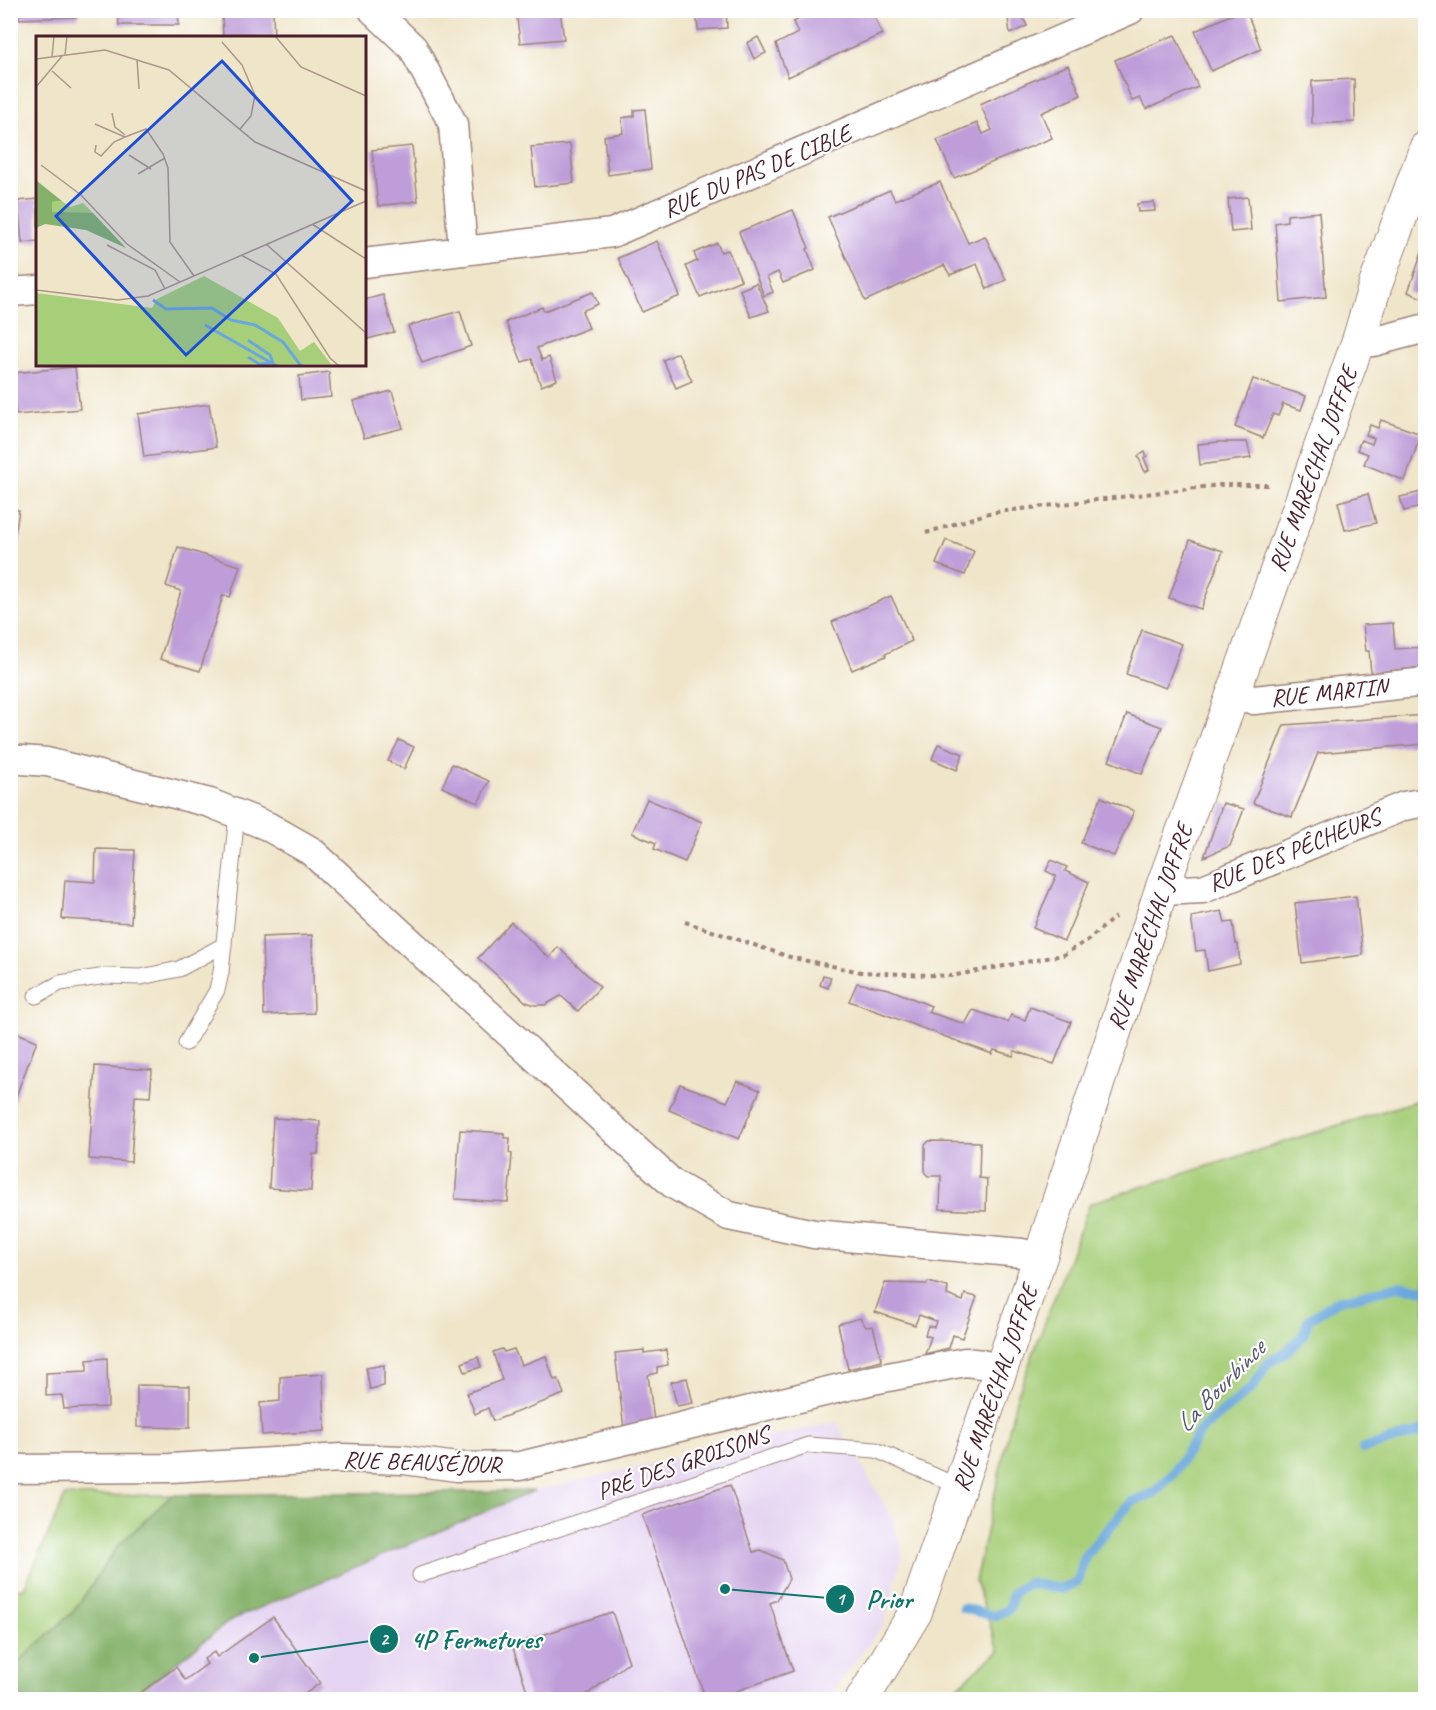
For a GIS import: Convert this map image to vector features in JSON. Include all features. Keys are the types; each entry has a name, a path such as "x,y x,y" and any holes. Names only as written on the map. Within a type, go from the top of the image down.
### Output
{"main road":[{"name":"RUE MARÉCHAL JOFFRE","path":"862,1700 915,1613 1040,1258 1157,902 1233,694 1425,148"}],"street":[{"path":"373,10 413,48 453,124 463,251"},
{"name":"RUE DU PAS DE CIBLE","path":"366,262 612,233 1130,10"},
{"path":"10,292 36,290"},
{"path":"1359,339 1373,342 1425,328"},
{"name":"RUE MARTIN","path":"1233,694 1254,700 1425,682"},
{"path":"10,759 47,762 210,803 267,826 311,851 673,1184 729,1216 813,1234 1022,1253 1040,1258"},
{"name":"RUE DES PÊCHEURS","path":"1157,902 1203,889 1404,806 1425,802"},
{"name":"RUE BEAUSÉJOUR","path":"10,1469 170,1468 342,1458 404,1460 457,1467 520,1466 873,1380 965,1362 1001,1370"}],"lane":[{"path":"186,1043 217,990 224,945 237,814"},
{"path":"36,996 60,983 106,976 141,977 179,969 224,945"},
{"name":"PRÉ DES GROISONS","path":"420,1575 808,1445 876,1450 960,1487"}],"path":[{"path":"926,533 988,513 1220,485 1306,485"},
{"path":"685,922 793,958 861,972 951,976 1063,955 1088,940 1124,910 1157,902"}],"shaded area":[{"path":"836,1422 892,1517 903,1553 884,1624 827,1699 130,1700 231,1620 534,1491"}],"green space":[{"path":"1425,1098 1425,1699 943,1699 999,1651 975,1581 1016,1399 1090,1203"},
{"path":"534,1491 231,1620 130,1699 11,1699 11,1669 74,1611 118,1546 172,1495"},
{"path":"172,1495 118,1546 74,1611 11,1669 11,1590 24,1588 65,1496"}],"building":[{"path":"19,10 78,10 79,17 19,19"},
{"path":"118,10 178,10 179,25 119,25"},
{"path":"516,10 560,10 564,39 520,43"},
{"path":"696,10 726,10 727,28 698,30"},
{"path":"818,10 837,10 839,14 847,10 872,10 882,34 788,77 776,44 798,33 793,22"},
{"path":"1246,10 1261,49 1211,71 1195,31"},
{"path":"222,12 273,12 274,36 223,36"},
{"path":"1021,13 1027,26 1010,34 1008,18"},
{"path":"1175,35 1198,87 1146,109 1140,98 1132,101 1115,60"},
{"path":"758,37 766,53 754,59 747,43"},
{"path":"1068,65 1081,95 1041,113 1052,138 954,178 937,140 977,123 983,134 992,130 980,104"},
{"path":"1354,79 1355,122 1312,124 1312,81"},
{"path":"645,109 651,169 608,175 604,136 623,133 622,118 634,116 634,110"},
{"path":"570,144 574,183 535,187 531,147"},
{"path":"412,146 418,201 378,206 372,150"},
{"path":"940,182 968,243 985,236 1006,280 987,289 977,264 950,275 944,265 865,301 828,217 890,190 895,200"},
{"path":"1248,197 1251,230 1231,232 1228,199"},
{"path":"36,199 36,241 22,243 18,201"},
{"path":"1154,202 1155,211 1138,212 1137,204"},
{"path":"793,210 809,248 807,249 815,270 783,283 778,272 767,277 773,292 764,296 739,232"},
{"path":"1319,212 1326,297 1281,302 1275,223 1287,221 1287,215"},
{"path":"657,241 680,296 642,312 618,258"},
{"path":"717,243 721,252 728,250 741,280 700,297 686,266 697,261 694,253"},
{"path":"1426,245 1426,300 1408,292"},
{"path":"756,283 769,311 751,317 740,290"},
{"path":"593,292 598,304 582,311 589,328 537,348 542,360 549,357 557,380 541,386 532,359 522,362 506,322 542,307 544,311"},
{"path":"383,295 394,332 366,339 366,299"},
{"path":"460,311 471,346 422,363 408,326"},
{"path":"678,353 692,381 676,388 663,360"},
{"path":"75,367 80,409 16,415 12,373"},
{"path":"329,372 331,397 301,400 299,376"},
{"path":"1253,379 1306,396 1301,410 1283,404 1278,416 1273,414 1263,438 1235,427"},
{"path":"392,391 403,428 364,438 353,401"},
{"path":"209,404 216,447 144,457 138,414"},
{"path":"1381,420 1421,434 1405,481 1364,464 1368,454 1357,450 1361,440 1372,444 1374,438 1366,435 1370,425 1378,428"},
{"path":"1247,442 1251,458 1200,465 1198,444"},
{"path":"1145,452 1147,456 1144,458 1149,470 1145,472 1138,456"},
{"path":"1426,491 1426,506 1404,511 1400,497"},
{"path":"1368,494 1376,523 1345,530 1338,502"},
{"path":"10,508 19,510 14,541 10,540"},
{"path":"946,540 974,551 965,575 936,564"},
{"path":"1190,540 1223,551 1201,609 1169,598"},
{"path":"178,547 240,566 230,597 223,595 200,671 160,659 181,591 166,586"},
{"path":"891,596 912,641 885,654 886,656 852,670 832,622"},
{"path":"1393,623 1395,649 1424,647 1426,667 1371,673 1363,625"},
{"path":"1142,630 1182,644 1166,688 1126,674"},
{"path":"1127,714 1162,727 1142,774 1109,761"},
{"path":"1426,715 1426,744 1318,753 1292,817 1253,803 1284,725"},
{"path":"399,740 414,747 404,769 388,761"},
{"path":"938,744 963,754 957,770 932,759"},
{"path":"452,764 489,781 478,803 442,787"},
{"path":"1101,797 1134,811 1114,856 1081,843"},
{"path":"647,799 702,822 685,862 654,849 656,843 632,833"},
{"path":"1223,803 1244,809 1230,846 1204,857"},
{"path":"96,849 135,850 131,923 62,919 65,880 95,882"},
{"path":"1051,860 1067,867 1065,871 1089,882 1064,941 1033,928 1056,876 1046,871"},
{"path":"1356,896 1363,955 1302,963 1295,903"},
{"path":"1222,911 1225,923 1233,922 1240,964 1208,971 1205,950 1196,951 1191,917"},
{"path":"511,922 549,958 558,947 600,987 578,1011 561,996 545,1005 526,1002 478,958"},
{"path":"312,935 314,1013 264,1015 262,937"},
{"path":"823,975 831,977 828,988 820,985"},
{"path":"857,983 889,989 931,1006 928,1012 965,1024 973,1010 1008,1022 1011,1015 1025,1020 1030,1007 1071,1022 1054,1064 1015,1051 1013,1056 994,1050 992,1054 849,1001"},
{"path":"10,1030 37,1041 11,1109 10,1109"},
{"path":"95,1066 152,1070 150,1097 135,1096 131,1162 89,1159"},
{"path":"737,1081 760,1090 739,1139 669,1110 680,1084 727,1102"},
{"path":"273,1118 320,1121 318,1154 313,1154 311,1191 269,1188"},
{"path":"460,1130 504,1133 504,1138 510,1138 509,1153 512,1154 508,1202 455,1199"},
{"path":"929,1141 980,1142 979,1178 987,1179 986,1211 940,1209 941,1176 928,1176 925,1173 925,1145"},
{"path":"928,1282 948,1287 947,1295 963,1301 965,1294 977,1297 962,1338 953,1335 949,1348 925,1354 931,1337 925,1335 928,1326 934,1327 936,1321 919,1315 915,1325 875,1312 885,1283 927,1284"},
{"path":"860,1318 866,1327 873,1326 882,1361 848,1369 838,1324"},
{"path":"502,1349 504,1352 514,1349 521,1365 546,1356 554,1380 558,1379 564,1394 493,1421 488,1408 475,1414 467,1393 502,1380 493,1352"},
{"path":"644,1350 644,1353 666,1350 668,1365 657,1367 657,1373 648,1375 654,1421 624,1429 615,1353"},
{"path":"478,1357 481,1367 465,1372 462,1363"},
{"path":"107,1358 108,1407 64,1409 62,1395 46,1396 46,1373 87,1371 87,1360"},
{"path":"384,1365 384,1386 370,1389 366,1368"},
{"path":"323,1374 325,1431 262,1435 260,1403 280,1401 280,1377"},
{"path":"687,1378 693,1403 677,1406 671,1382"},
{"path":"137,1385 190,1386 190,1428 137,1427"},
{"path":"730,1485 753,1552 761,1550 783,1560 789,1579 777,1600 770,1603 793,1671 706,1700 642,1515"},
{"path":"612,1612 629,1662 580,1700 530,1700 512,1645"},
{"path":"273,1617 320,1683 297,1700 140,1700 137,1695 176,1667 185,1680 207,1664 204,1659 214,1652 217,1657"}],"waterway":[{"name":"La Bourbince","path":"963,1608 994,1616 1009,1609 1013,1593 1028,1583 1062,1589 1078,1581 1085,1556 1131,1502 1154,1493 1173,1474 1200,1431 1252,1388 1268,1363 1286,1352 1303,1336 1308,1320 1337,1301 1399,1286 1426,1290"},
{"path":"1363,1449 1426,1430"}],"place":[{"name":"Prior","path":"725,1589"},
{"name":"4P Fermetures","path":"254,1658"}]}
